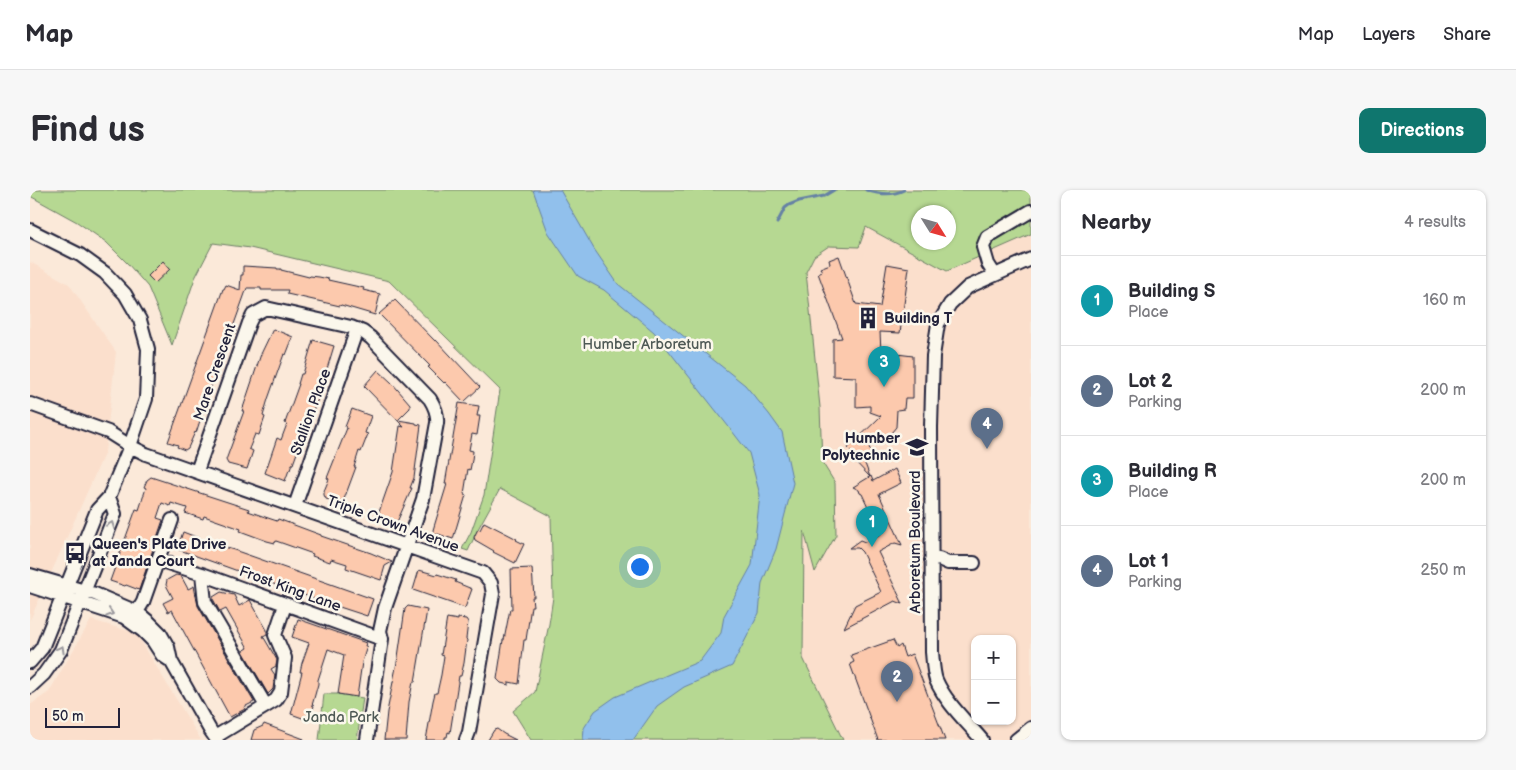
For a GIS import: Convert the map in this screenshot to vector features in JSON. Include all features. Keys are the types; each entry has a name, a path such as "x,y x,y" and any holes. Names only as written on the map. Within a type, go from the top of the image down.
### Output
{"street":[{"path":"995,274 988,264 983,247 987,237 1031,211"},
{"path":"30,230 80,255 105,273 125,294 140,320 148,349 146,399 130,446 109,497 97,510 42,648 30,662"},
{"name":"Arboretum Boulevard","path":"982,740 949,702 936,681 934,673 932,652 935,560 931,427 933,356 938,324 950,304 968,287 1031,259"},
{"name":"Mare Crescent","path":"197,471 249,323 253,315 266,308 357,329 371,338 430,399 438,416 423,499 385,608 380,631 382,639 367,740"},
{"name":"Stallion Place","path":"295,506 357,329"},
{"name":"Triple Crown Avenue","path":"30,404 108,432 130,446 151,456 483,573 491,582 493,594 466,740"},
{"path":"30,687 44,674 61,650 114,514 109,497"},
{"path":"137,612 143,602 172,520"},
{"name":"Frost King Lane","path":"158,560 382,639"},
{"path":"935,560 948,563 968,563"},
{"path":"202,574 205,602 266,706"},
{"path":"30,575 65,592"},
{"path":"30,586 65,592 137,612 160,633 168,647 171,661 216,738 276,700 281,692 284,658 275,636 285,605"},
{"path":"83,597 124,617 143,631 162,655 171,661"},
{"path":"1016,740 1031,728"}],"shaded area":[{"name":"Humber Polytechnic","path":"829,207 947,271 1031,234 1031,740 843,740 803,658 805,502 798,261"},
{"path":"30,262 69,284 116,352 105,452 30,620"},
{"path":"91,620 136,633 201,740 30,740 30,705 49,692"}],"green space":[{"name":"Humber Arboretum","path":"30,190 1031,190 1031,234 947,271 866,227 859,247 829,246 814,256 806,272 820,407 822,462 835,483 836,535 815,572 804,531 803,658 843,740 531,740 513,711 535,692 549,624 553,597 551,516 500,489 468,551 462,549 471,532 484,495 500,390 389,281 250,248 213,243 195,278 172,345 148,287 106,242 77,222 30,196"},
{"name":"Janda Park","path":"324,694 363,698 357,740 319,740"}],"water":[{"path":"533,190 560,190 594,249 618,284 745,385 782,432 793,483 776,549 762,583 759,613 732,666 684,687 657,706 633,740 583,740 584,728 595,711 615,697 700,661 721,633 724,616 752,565 760,495 749,453 654,332 604,290 578,276 548,232"}],"building":[{"path":"839,256 856,304 880,307 887,264 909,268 900,333 880,332 881,352 913,356 913,398 905,398 904,409 897,410 896,427 886,439 882,435 869,448 873,452 864,461 870,477 848,454 851,451 848,448 881,416 870,412 870,406 856,407 856,377 833,376 833,339 842,338 818,273 822,271 820,268 830,264 829,260"},
{"path":"163,261 170,269 155,283 148,276"},
{"path":"243,266 277,268 309,277 329,279 364,288 363,290 380,294 375,315 341,305 287,294 288,290 247,288 214,377 196,433 185,450 177,447 178,445 168,442 223,289 226,285 240,290"},
{"path":"395,300 480,387 464,402 428,367 430,366 379,314"},
{"path":"273,329 293,337 286,355 284,354 268,399 259,435 255,434 249,449 253,451 247,469 228,464 226,460 244,411 242,411 261,354"},
{"path":"313,340 334,346 315,408 313,408 285,481 265,473 277,438 281,440 287,424 285,423"},
{"path":"378,370 410,404 410,408 398,420 421,425 414,478 410,488 412,488 397,522 378,515 393,472 400,426 404,427 364,386"},
{"path":"459,403 479,406 477,416 480,416 477,435 472,434 469,450 473,451 464,494 466,495 453,539 438,534 435,535 433,530 447,484 445,484"},
{"path":"352,409 371,416 365,433 368,434 361,452 359,451 354,467 356,467 343,502 334,499 333,501 326,499 324,491"},
{"path":"895,469 901,483 879,494 902,545 895,543 878,552 903,604 895,601 844,628 855,605 881,592 862,552 858,548 849,548 860,540 865,542 881,534 862,494 853,487 871,476 873,481"},
{"path":"151,477 249,509 248,511 277,521 278,519 392,562 385,566 381,580 346,568 347,564 331,559 330,562 276,541 275,543 267,541 240,531 241,529 204,516 203,519 185,513 187,508 171,503 170,506 162,503 157,518 163,520 139,590 110,581 136,509 139,510 146,488 144,487 147,480"},
{"path":"484,522 524,544 515,563 475,540 474,537 478,529 480,530"},
{"path":"183,532 209,543 373,599 367,616 177,549"},
{"path":"532,568 533,606 531,606 526,640 524,640 519,684 509,682 509,685 501,683 497,679 503,640 510,609 512,609 511,569"},
{"path":"419,570 456,580 455,582 472,589 465,608 413,590"},
{"path":"176,575 181,576 188,589 194,586 198,606 254,702 230,717 172,610 168,612 163,603 173,598 166,585 167,580"},
{"path":"221,592 234,595 239,606 250,600 267,630 267,634 263,636 277,660 276,666 271,669 275,675 273,689 268,694 243,651 248,648 226,609 220,612 213,599 213,597"},
{"path":"408,606 427,610 415,682 413,682 409,702 406,740 384,740 405,609"},
{"path":"447,618 466,619 468,622 464,663 461,676 459,676 450,733 448,732 445,740 426,740 433,701 441,675 444,656 441,655"},
{"path":"298,619 366,643 365,646 367,646 362,662 357,697 338,694 344,655 328,649 318,680 312,705 314,706 308,720 291,714 302,672 300,672 302,663 309,643 292,637"},
{"path":"893,640 897,648 901,645 905,657 912,654 945,740 878,740 850,664 854,662 851,655"},
{"path":"264,724 304,740 251,740 254,730"},
{"path":"497,729 516,740 488,740 494,730"}],"waterway":[{"path":"777,223 785,208 789,205 824,196 834,190"},
{"path":"866,190 885,194 904,190"}],"place":[{"name":"Building T","path":"868,318"},
{"name":"Building R","path":"884,387"},
{"name":"Humber Polytechnic","path":"917,447"},
{"name":"Lot 1","path":"987,449"},
{"name":"Building S","path":"872,547"},
{"name":"Queen's Plate Drive at Janda Court","path":"75,553"},
{"name":"Lot 2","path":"897,702"}]}
